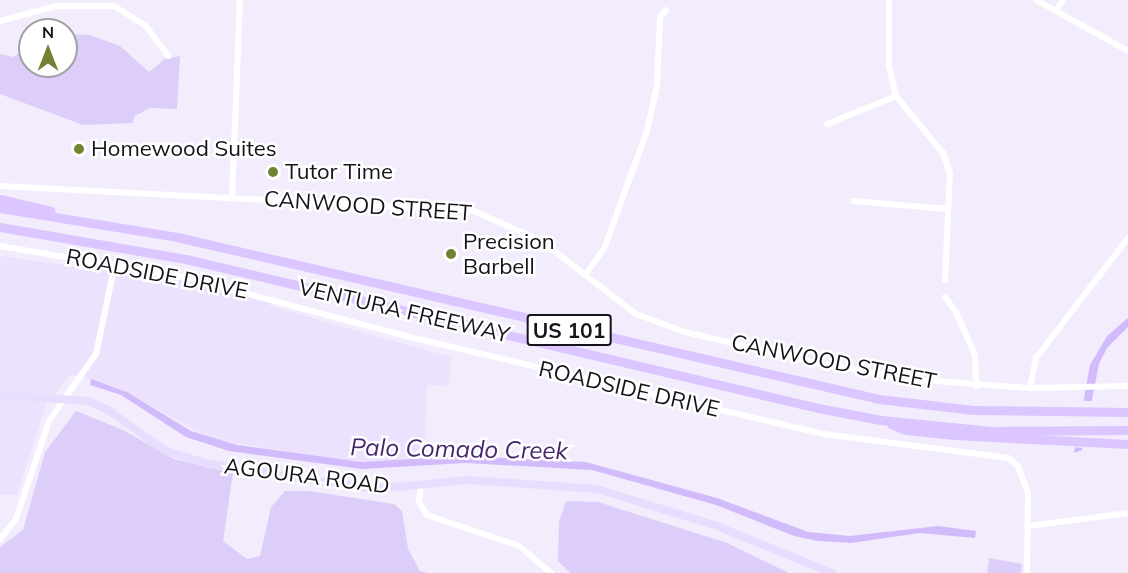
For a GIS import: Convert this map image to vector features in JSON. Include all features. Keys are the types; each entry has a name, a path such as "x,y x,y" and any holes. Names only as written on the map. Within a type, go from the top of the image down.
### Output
{"highway":[{"path":"0,199 33,205 70,218"},
{"name":"VENTURA FREEWAY","path":"0,207 177,237 824,389 973,410 1072,412 1128,410"},
{"name":"VENTURA FREEWAY","path":"0,227 186,260 818,408 881,420 991,430 1128,430"},
{"path":"881,420 906,430 1068,444 1128,444"}],"main road":[{"name":"AGOURA ROAD","path":"0,395 66,398 98,405 166,451 195,462 375,489 468,480 597,489 717,526 832,573"}],"street":[{"path":"232,198 240,0"},
{"path":"889,0 889,66 896,96 945,158 952,181 948,209 945,280"},
{"path":"1036,0 1128,51"},
{"path":"1056,11 1063,0"},
{"path":"0,21 56,6 114,6 145,25 168,56"},
{"path":"585,275 604,249 647,131 657,86 660,17 666,10"},
{"path":"827,124 896,96"},
{"name":"CANWOOD STREET","path":"0,186 473,211 525,231 585,275 618,303 669,328 856,371 976,386 1030,388 1128,386"},
{"path":"854,201 948,209"},
{"path":"1030,388 1036,358 1128,238"},
{"name":"ROADSIDE DRIVE","path":"0,246 115,264 277,299 414,338 824,434 1002,456 1014,461 1028,493 1029,526"},
{"path":"0,539 16,519 46,430 96,354 115,264"},
{"path":"945,297 956,312 975,355 976,386"},
{"path":"421,485 419,502 427,515 519,546 551,573"},
{"path":"1027,573 1029,526 1128,513"}],"shaded area":[{"path":"78,34 90,35 120,46 149,72 165,59 180,56 177,109 150,108 135,116 132,123 83,125 0,94 0,54 13,57 18,54 18,78 78,78"},
{"path":"0,256 185,281 271,301 270,306 451,357 449,386 427,385 424,457 386,462 340,460 211,439 119,388 72,374 47,402 17,495 0,495"},
{"path":"1128,318 1128,327 1107,348 1099,364 1082,450 1074,453 1090,365 1107,336"},
{"path":"91,379 127,392 191,431 237,445 362,462 464,456 586,462 717,498 808,532 850,536 938,526 976,531 975,538 920,533 851,543 818,541 794,536 716,505 592,470 465,463 362,469 229,451 186,437 121,395 90,385"},
{"path":"76,411 123,430 174,459 233,473 223,541 247,559 260,556 271,507 285,491 308,491 394,504 402,511 408,549 420,571 428,573 0,573 0,547 23,530 45,452"},
{"path":"566,501 598,502 727,543 789,573 570,573 558,561 559,522"},
{"path":"989,558 1022,564 1021,573 987,573"}],"pier":[{"path":"1079,401 1093,401 1086,448 1072,447"}],"place":[{"name":"Homewood Suites","path":"79,149"},
{"name":"Tutor Time","path":"273,172"},
{"name":"Precision Barbell","path":"451,254"}],"water label":[{"name":"Palo Comado Creek","path":"459,449"}]}
